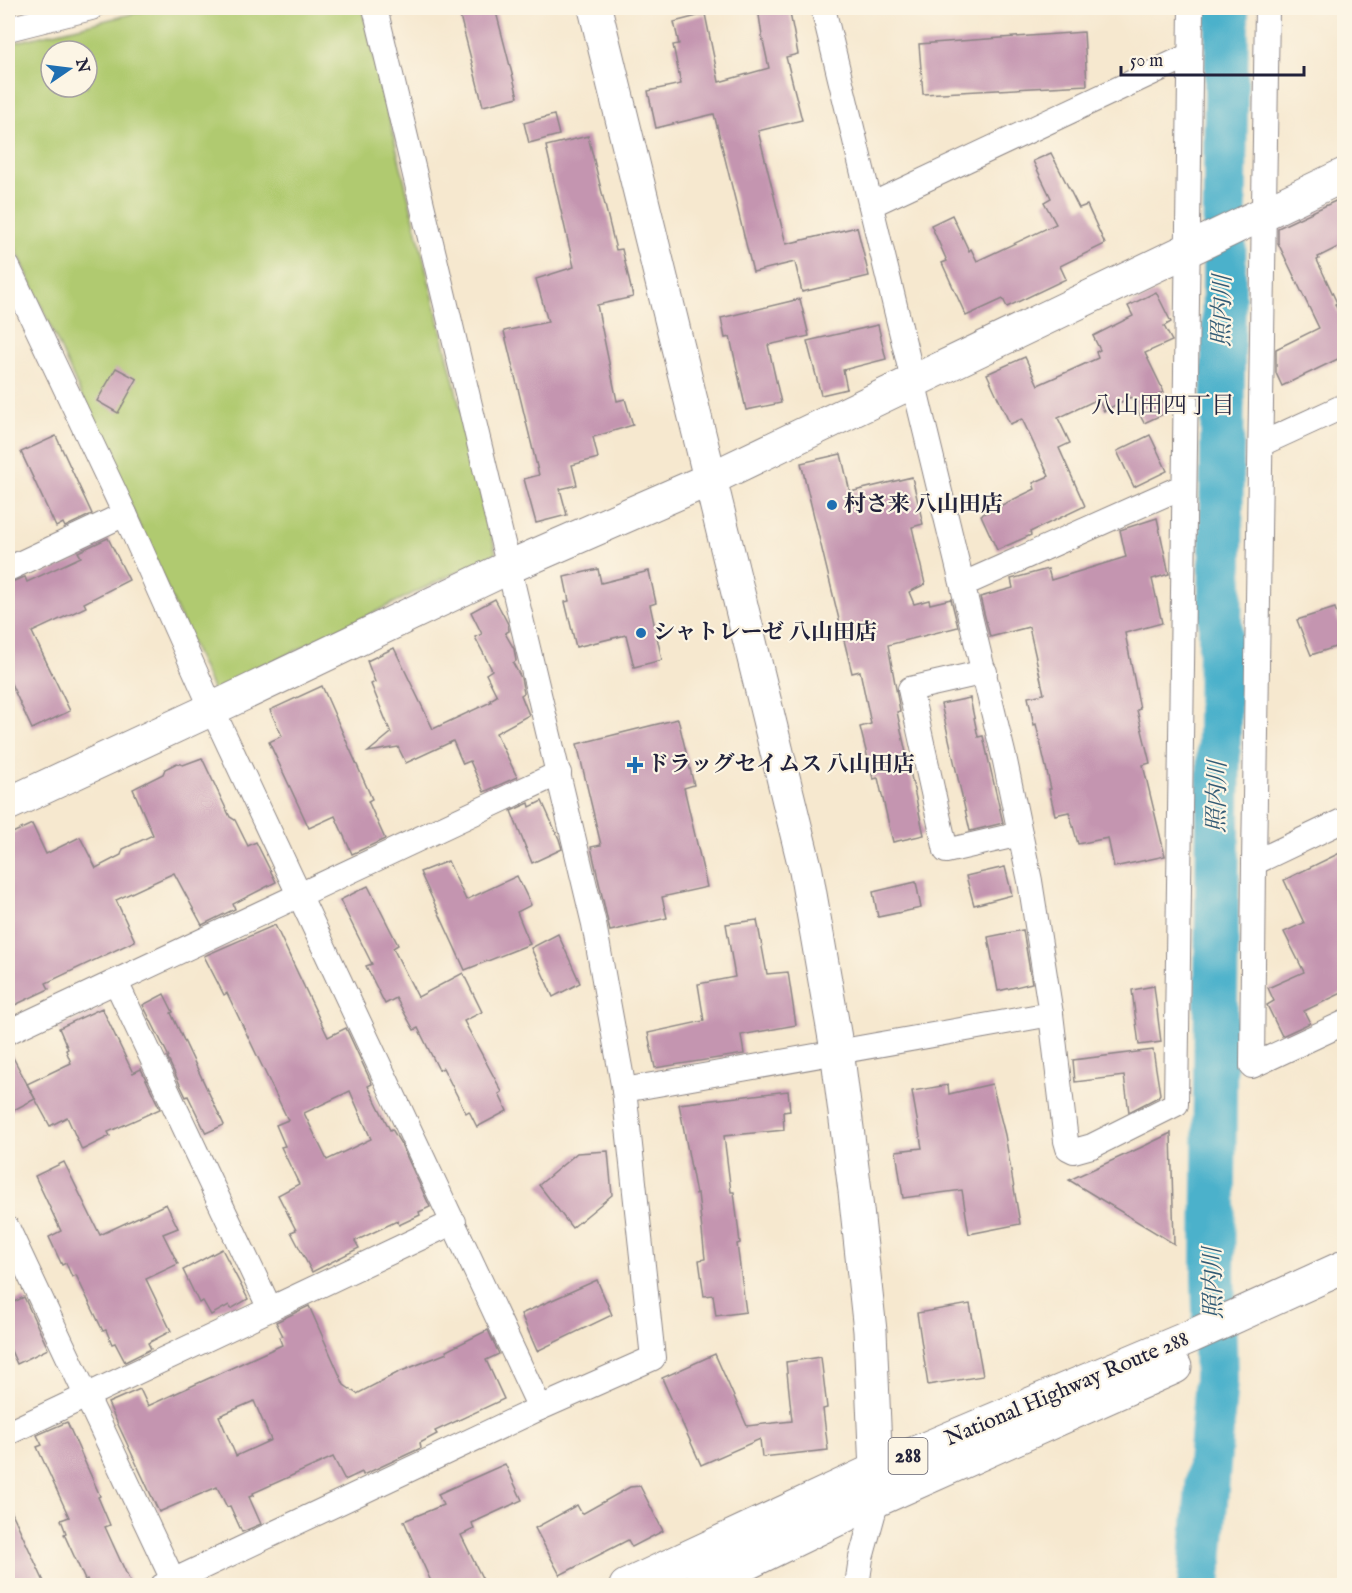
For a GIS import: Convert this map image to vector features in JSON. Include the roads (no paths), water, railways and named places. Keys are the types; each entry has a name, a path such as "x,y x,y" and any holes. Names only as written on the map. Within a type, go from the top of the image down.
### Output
{"main road":[{"path":"595,8 806,871 837,1050 870,1331 877,1485"},
{"path":"8,804 509,567 710,479 1344,175"},
{"name":"National Highway Route 288","path":"1266,1315 1344,1267"},
{"name":"National Highway Route 288","path":"626,1586 877,1485 1266,1315 1344,1290"},
{"name":"National Highway Route 288","path":"700,1586 877,1485"}],"street":[{"path":"8,29 92,8"},
{"path":"8,1229 86,1397 168,1583 540,1407 653,1358 624,1090 594,924 375,8"},
{"path":"824,8 985,672 1030,881 1051,1014 1068,1148 1074,1151 1092,1146 1176,1104 1191,8"},
{"path":"1267,8 1252,1066 1344,1023"},
{"path":"871,205 1190,55"},
{"path":"8,267 125,514 212,709 540,1407"},
{"path":"1261,444 1344,406"},
{"path":"964,585 1184,486"},
{"path":"8,569 125,514"},
{"path":"985,672 910,689 946,851 1020,834"},
{"path":"8,1032 559,773"},
{"path":"1254,863 1344,820"},
{"path":"116,982 270,1309"},
{"path":"624,1090 837,1050 1051,1014"},
{"path":"8,1433 454,1222"},
{"path":"857,1586 877,1485"}],"waterway":[{"name":"照内川","path":"1199,1586 1216,1380 1213,1273 1227,8"}],"place":[{"name":"村さ来 八山田店","path":"832,505"},
{"name":"シャトレーゼ 八山田店","path":"641,633"},
{"name":"ドラッグセイムス 八山田店","path":"635,765"}],"district":[{"name":"八山田四丁目","path":"1163,406"}]}
